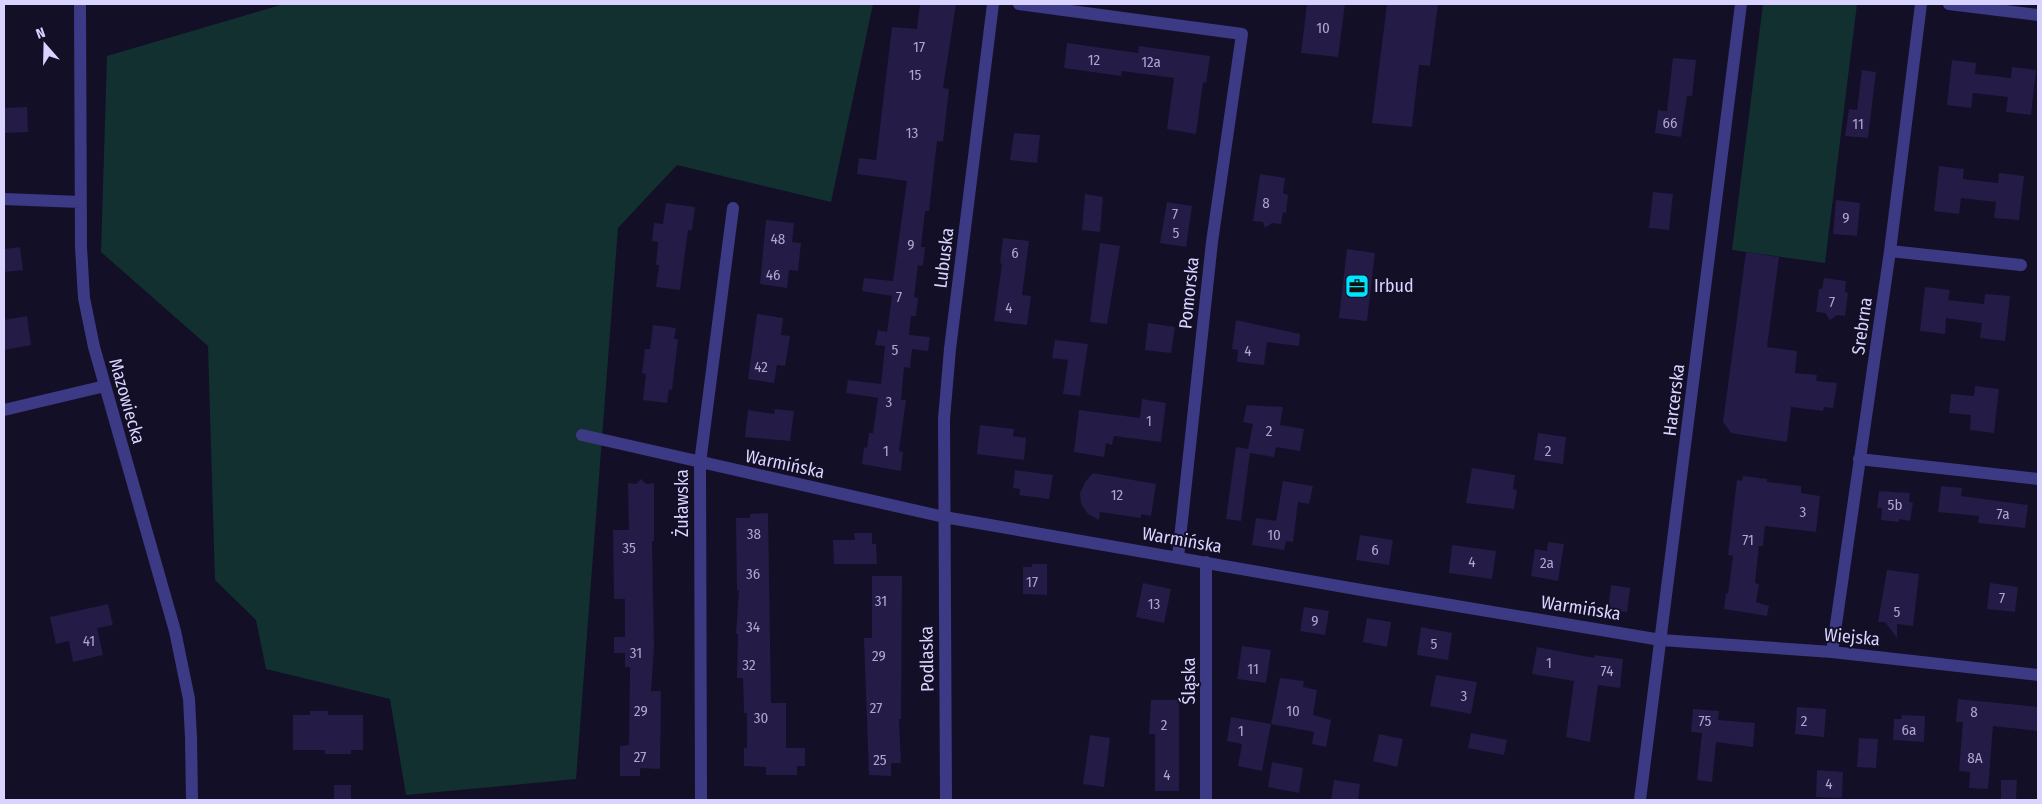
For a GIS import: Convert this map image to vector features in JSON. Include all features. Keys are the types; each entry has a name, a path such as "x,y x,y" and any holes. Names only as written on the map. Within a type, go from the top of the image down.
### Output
{"street":[{"name":"Mazowiecka","path":"80,4 80,202 84,298 94,347 185,673 192,738 192,800"},
{"name":"Lubuska","path":"944,517 944,419 950,349 992,4"},
{"name":"Pomorska","path":"1019,4 1242,34 1212,242 1178,557"},
{"name":"Harcerska","path":"1640,800 1741,4"},
{"name":"Srebrna","path":"1832,652 1890,251 1921,4"},
{"path":"1949,4 2038,16"},
{"path":"4,199 80,202"},
{"name":"Żuławska","path":"700,800 700,463 733,208"},
{"path":"1890,251 2021,265"},
{"path":"4,410 105,386"},
{"name":"Warmińska","path":"582,435 944,517 1661,640"},
{"path":"1860,458 2038,479"},
{"name":"Podlaska","path":"944,517 946,800"},
{"name":"Śląska","path":"1206,562 1206,800"},
{"name":"Wiejska","path":"1661,640 1832,652 2038,675"}],"green space":[{"path":"284,4 873,4 831,202 677,165 618,228 576,779 406,795 390,699 266,669 256,620 215,580 208,346 101,252 107,56"},
{"path":"1763,4 1857,4 1825,263 1732,250"}],"building":[{"path":"920,4 956,4 943,88 949,89 943,142 937,141 929,211 925,211 921,247 925,247 923,266 918,265 914,297 918,298 916,316 911,316 909,335 930,337 928,351 912,349 910,368 904,367 901,400 906,400 899,451 903,452 901,471 862,464 864,447 867,448 869,433 873,433 878,398 846,393 848,380 881,384 885,346 875,345 878,330 887,332 892,296 862,291 864,278 893,281 907,181 857,174 859,158 876,160 892,27 917,29"},
{"path":"1307,4 1345,4 1338,57 1301,53"},
{"path":"1387,4 1438,4 1430,66 1419,65 1412,127 1372,123"},
{"path":"1067,43 1138,53 1139,46 1210,56 1206,83 1203,82 1196,134 1167,129 1174,78 1122,71 1121,76 1064,68"},
{"path":"1673,58 1696,60 1692,96 1687,96 1681,137 1655,133 1658,110 1667,111"},
{"path":"1952,60 1976,63 1975,74 2011,78 2012,67 2036,70 2031,115 2006,112 2008,97 1973,93 1971,108 1947,105"},
{"path":"1862,70 1876,72 1868,138 1845,136 1849,109 1857,110"},
{"path":"27,107 28,132 4,133 4,108"},
{"path":"1014,133 1040,135 1037,163 1010,160"},
{"path":"1939,166 1964,169 1963,179 1980,181 1998,183 1999,173 2024,176 2019,220 1994,218 1996,202 1961,198 1959,214 1934,211"},
{"path":"1260,174 1285,178 1283,193 1288,195 1286,213 1283,212 1281,224 1272,223 1265,228 1263,222 1253,221"},
{"path":"1653,192 1673,194 1669,230 1649,228"},
{"path":"1085,194 1103,197 1100,232 1082,230"},
{"path":"1836,200 1860,203 1857,236 1833,234"},
{"path":"1167,202 1192,206 1186,247 1160,243"},
{"path":"666,203 695,207 692,230 688,230 680,290 656,287 659,265 656,265 658,242 652,241 654,223 663,224"},
{"path":"766,220 794,223 792,242 801,243 798,271 789,270 787,288 760,284"},
{"path":"1003,238 1029,241 1022,295 1031,296 1027,325 994,321 1002,264 1000,263"},
{"path":"1100,243 1120,246 1107,324 1090,322"},
{"path":"20,247 23,270 4,272 4,249"},
{"name":"Irbud","path":"1347,249 1375,253 1367,321 1339,318"},
{"path":"1746,252 1779,257 1767,347 1797,351 1795,373 1817,375 1816,381 1837,383 1833,408 1824,407 1823,411 1791,407 1787,442 1731,433 1723,422"},
{"path":"1824,278 1846,281 1845,292 1848,293 1845,316 1837,315 1830,320 1825,313 1816,312 1819,289 1822,289"},
{"path":"1925,287 1950,290 1948,300 1984,304 1985,294 2010,296 2005,341 1980,338 1982,323 1946,318 1945,334 1920,331"},
{"path":"757,314 783,318 781,335 790,336 785,366 777,365 774,383 748,379"},
{"path":"27,316 31,345 4,350 4,320"},
{"path":"1236,320 1300,334 1299,346 1267,342 1264,365 1237,362 1238,350 1232,349"},
{"path":"1148,323 1175,327 1171,353 1145,350"},
{"path":"653,325 676,328 674,339 678,339 672,390 669,389 667,403 643,400 646,374 642,373 645,349 650,349"},
{"path":"1055,340 1088,344 1080,396 1063,394 1068,360 1052,358"},
{"path":"1975,386 1999,389 1994,433 1970,430 1971,415 1949,413 1951,394 1974,396"},
{"path":"1142,399 1166,403 1161,442 1114,436 1112,445 1106,443 1104,457 1074,452 1079,410 1140,418"},
{"path":"1247,405 1283,407 1280,425 1304,429 1300,451 1276,447 1274,457 1250,453 1241,521 1226,519 1236,447 1248,449 1253,424 1243,422"},
{"path":"775,409 794,411 790,441 745,437 748,410 774,414"},
{"path":"980,425 1014,429 1013,436 1026,438 1024,460 977,454"},
{"path":"1538,433 1566,437 1563,464 1534,460"},
{"path":"1472,468 1515,475 1513,489 1517,490 1514,509 1466,503"},
{"path":"1015,470 1053,475 1049,499 1019,495 1020,489 1013,488"},
{"path":"1093,473 1156,484 1151,516 1141,514 1141,518 1100,512 1099,520 1088,514 1081,504 1080,493 1085,482"},
{"path":"1743,476 1767,479 1767,482 1801,486 1801,493 1820,496 1816,532 1765,526 1763,546 1759,546 1755,583 1759,584 1756,602 1769,606 1767,616 1724,609 1733,556 1728,555 1737,480 1742,481"},
{"path":"641,479 646,484 654,483 654,541 652,541 654,649 651,691 661,691 660,769 640,768 640,776 620,776 620,746 629,745 630,667 625,667 625,653 614,653 614,637 625,637 625,599 614,599 613,530 629,530 628,483 636,484"},
{"path":"1283,481 1313,486 1309,504 1298,502 1293,542 1286,541 1284,550 1252,545 1256,518 1276,521"},
{"path":"1941,486 1962,488 1961,496 2028,505 2025,528 1978,523 1979,516 1938,512"},
{"path":"1879,491 1910,493 1909,502 1913,503 1910,521 1899,519 1899,522 1881,520 1882,508 1877,508"},
{"path":"768,513 771,703 786,703 786,748 805,748 805,766 797,766 797,775 766,775 766,767 744,766 744,748 747,748 747,713 744,713 743,678 737,678 738,634 736,634 739,590 737,591 736,518 750,518 750,514"},
{"path":"854,533 872,533 872,544 876,544 877,564 834,564 833,540 855,540"},
{"path":"1360,535 1393,540 1389,565 1356,560"},
{"path":"1548,542 1564,544 1558,581 1531,576 1535,549 1547,551"},
{"path":"1452,545 1496,551 1492,579 1449,573"},
{"path":"1032,564 1047,564 1047,595 1023,594 1023,567 1032,567"},
{"path":"1887,570 1919,574 1913,626 1897,624 1897,638 1885,622 1878,622"},
{"path":"872,576 902,576 901,719 899,719 901,763 891,763 891,776 869,775 864,638 872,638"},
{"path":"1143,583 1171,589 1164,623 1136,617"},
{"path":"1990,583 2018,587 2015,612 1987,609"},
{"path":"1611,585 1630,588 1627,612 1608,610"},
{"path":"108,604 113,625 97,628 103,655 73,662 69,641 56,644 50,617"},
{"path":"1304,607 1329,611 1325,635 1300,631"},
{"path":"1367,618 1391,622 1387,647 1363,642"},
{"path":"1421,627 1452,633 1448,660 1417,655"},
{"path":"1242,646 1271,650 1266,683 1237,679"},
{"path":"1537,647 1594,658 1594,655 1623,659 1620,688 1598,685 1590,742 1566,737 1574,681 1532,674"},
{"path":"1436,675 1477,682 1471,714 1430,706"},
{"path":"1280,678 1304,681 1303,687 1317,690 1313,715 1331,720 1326,747 1312,744 1314,732 1271,724"},
{"path":"1958,699 2038,707 2038,731 1993,726 1988,789 1969,788 1970,772 1959,771 1963,722 1956,722"},
{"path":"1151,700 1179,700 1179,791 1155,791 1155,734 1149,734"},
{"path":"1797,707 1826,709 1824,737 1795,734"},
{"path":"1693,709 1719,711 1718,720 1755,723 1753,747 1716,742 1712,782 1697,780 1702,733 1691,732"},
{"path":"310,711 328,711 328,715 363,715 363,750 351,750 351,754 325,754 325,750 293,750 293,715 310,715"},
{"path":"1902,715 1925,716 1924,742 1893,740 1894,719 1901,719"},
{"path":"1231,717 1271,724 1262,771 1238,766 1242,744 1227,741"},
{"path":"1471,733 1507,740 1504,755 1468,748"},
{"path":"1379,734 1403,739 1397,767 1373,761"},
{"path":"1090,735 1110,738 1104,787 1083,784"},
{"path":"1859,738 1878,739 1876,768 1857,767"},
{"path":"1272,762 1303,768 1299,793 1268,787"},
{"path":"1817,770 1843,772 1842,798 1816,797"},
{"path":"1334,780 1360,784 1358,800 1331,800"},
{"path":"2001,780 2017,780 2016,800 2001,800"},
{"path":"334,785 351,785 351,800 334,800"}],"place":[{"name":"Irbud","path":"1357,286"}]}
